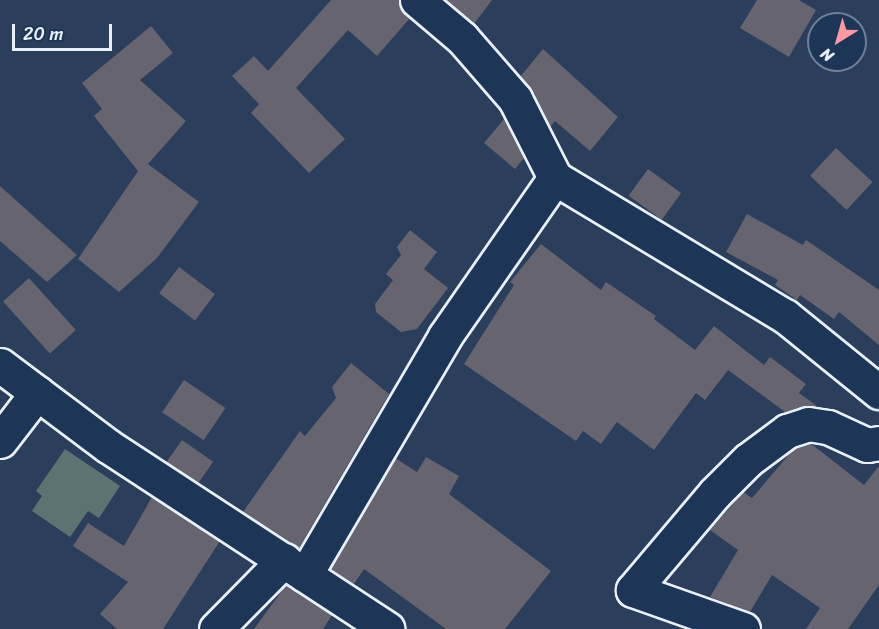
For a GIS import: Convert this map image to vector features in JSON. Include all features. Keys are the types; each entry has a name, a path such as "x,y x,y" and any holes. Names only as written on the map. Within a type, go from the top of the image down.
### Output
{"street":[{"path":"417,0 462,38 515,99 555,178 785,316 879,392"},
{"path":"216,629 294,568 445,336 555,178"},
{"path":"0,365 108,446 388,629"},
{"path":"0,441 37,393"},
{"path":"743,629 633,590 740,468 787,431 808,424 828,427 867,445 879,443"}],"green space":[{"path":"65,449 120,486 99,518 88,511 70,537 32,511 42,496 36,491"}],"building":[{"path":"331,0 399,0 410,18 377,56 348,30 296,88 345,139 309,173 251,113 259,104 232,76 254,56 268,71"},
{"path":"446,0 492,0 474,24"},
{"path":"757,0 799,0 816,10 807,12 807,26 789,57 740,28"},
{"path":"151,26 173,53 140,80 186,121 148,164 199,202 157,258 119,292 78,259 138,171 94,116 102,109 82,83"},
{"path":"543,49 618,117 590,151 555,121 550,127 520,77"},
{"path":"504,119 524,158 515,169 484,143"},
{"path":"836,148 873,182 847,210 810,176"},
{"path":"648,169 681,193 662,220 629,196"},
{"path":"0,186 77,255 47,282 0,241"},
{"path":"747,214 803,245 806,240 879,290 879,345 839,312 834,319 800,295 797,300 775,285 778,280 726,252"},
{"path":"410,230 437,252 424,269 448,288 417,329 401,332 376,312 375,304 393,280 386,274 401,255 397,247"},
{"path":"541,244 601,290 606,282 656,316 654,319 695,350 714,326 764,365 770,357 806,384 799,393 817,406 785,412 728,370 705,400 696,393 654,450 617,422 601,444 583,431 576,441 464,364 514,285 510,282"},
{"path":"179,267 215,294 195,320 159,293"},
{"path":"29,278 76,330 50,353 3,301"},
{"path":"351,363 389,394 299,548 243,512 300,431 305,436 336,398 332,387"},
{"path":"184,380 225,408 204,440 162,412"},
{"path":"182,440 213,462 198,484 167,462"},
{"path":"810,443 864,485 879,466 879,585 848,629 806,629 820,608 772,575 750,612 710,597 738,550 710,530 743,492 752,498 792,451"},
{"path":"426,457 459,476 449,494 551,571 505,629 446,629 364,569 354,584 330,569 395,458 417,472"},
{"path":"152,497 220,541 163,629 117,629 100,614 128,582 73,546 88,523 124,546"},
{"path":"286,585 332,615 323,629 254,629"}]}
